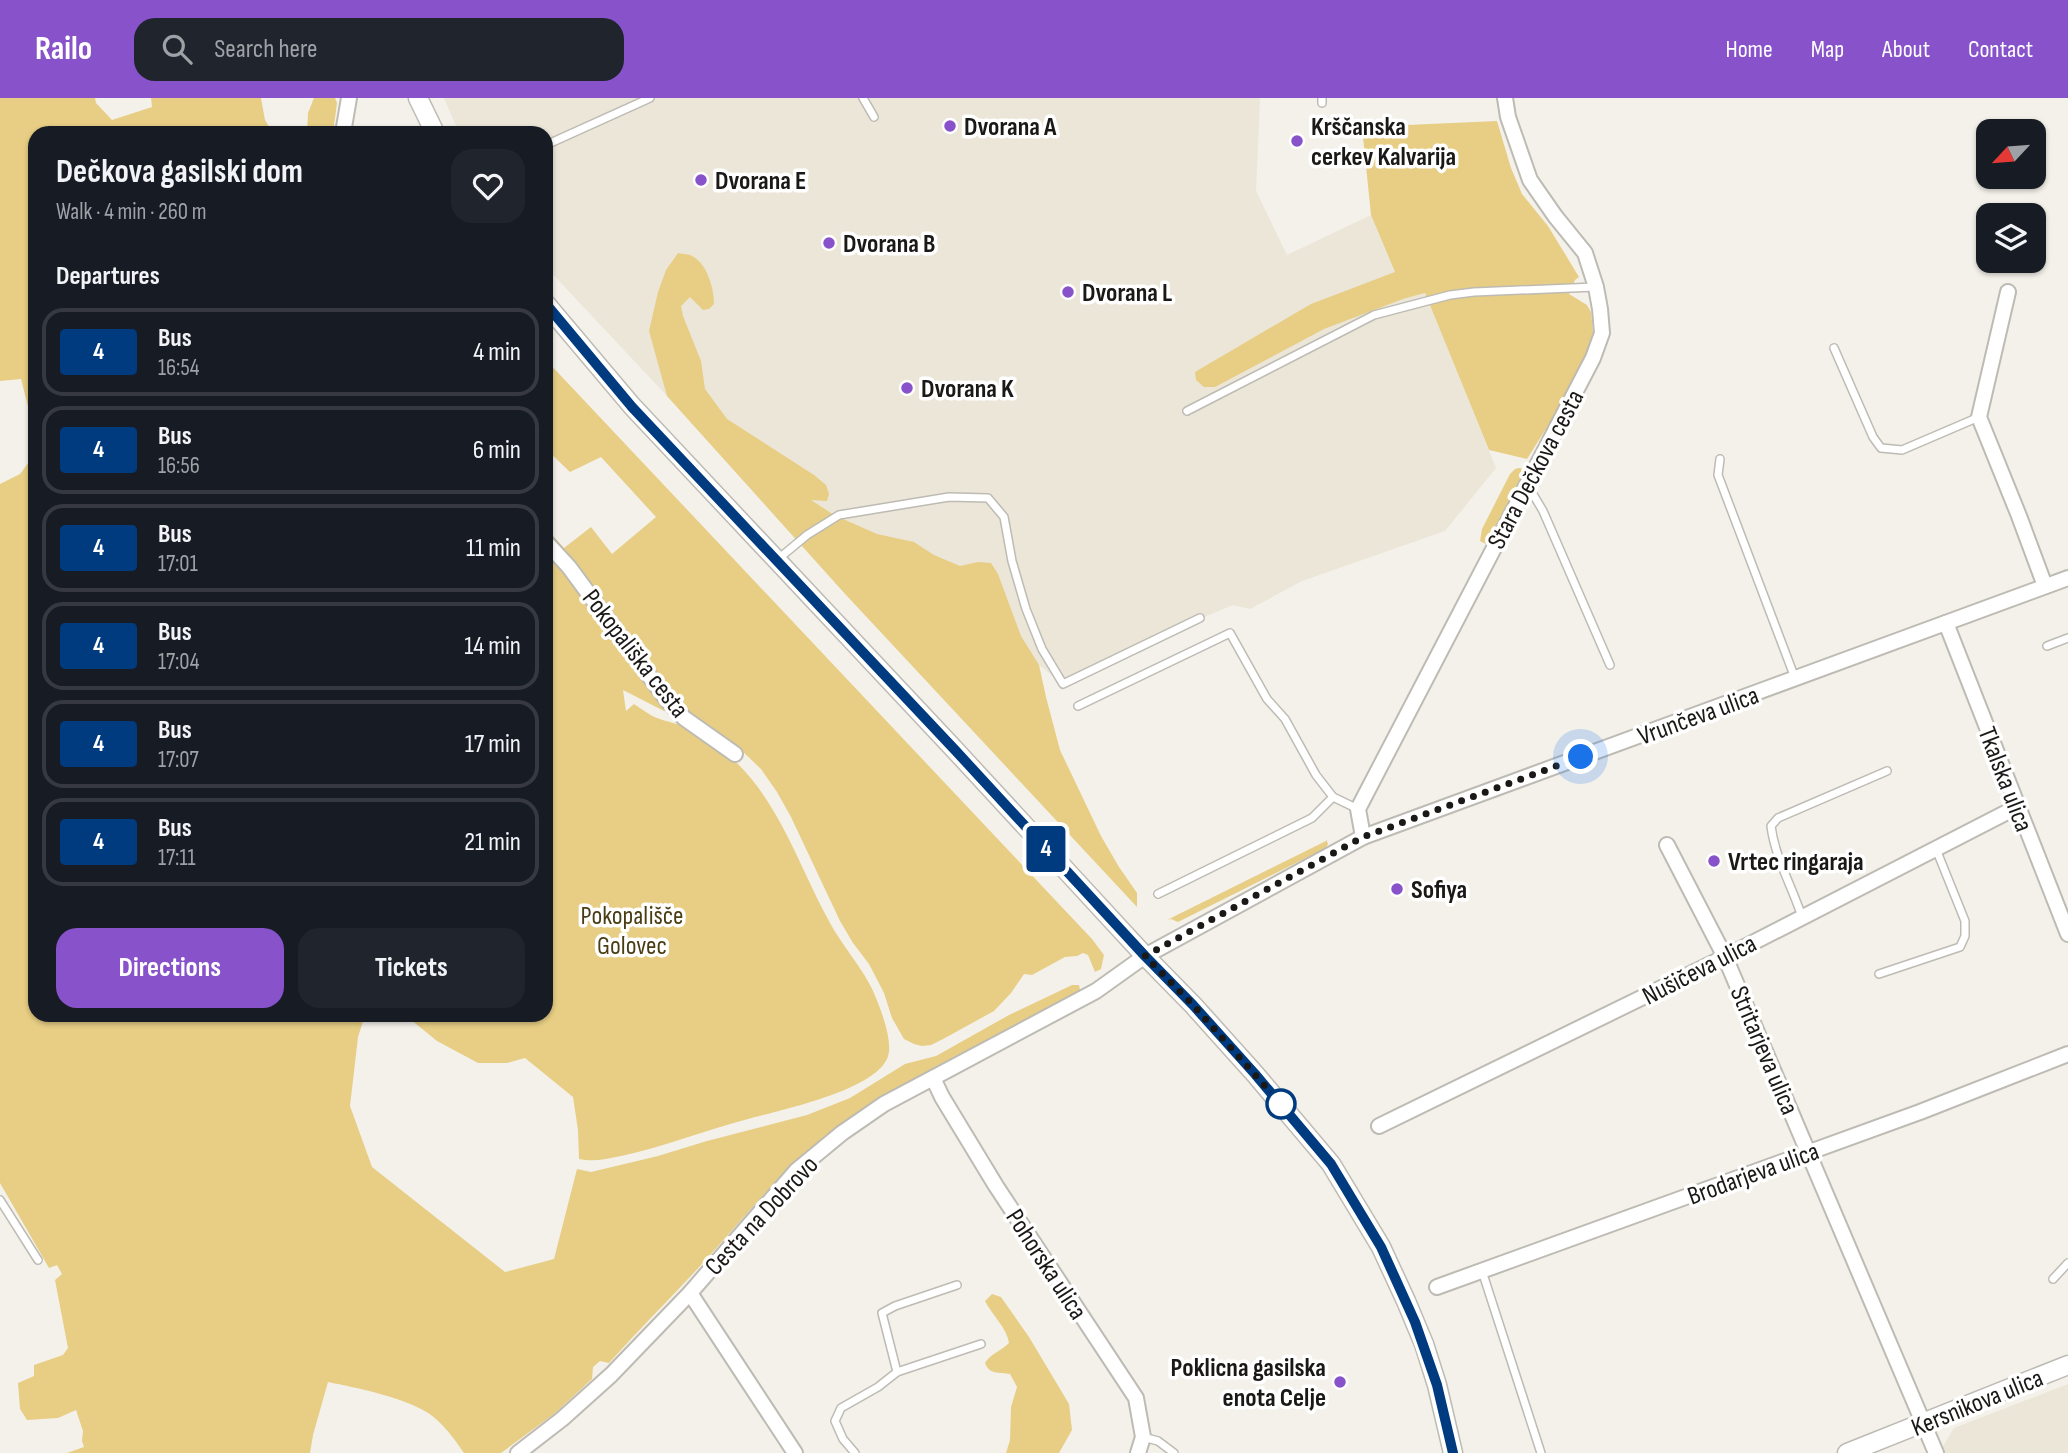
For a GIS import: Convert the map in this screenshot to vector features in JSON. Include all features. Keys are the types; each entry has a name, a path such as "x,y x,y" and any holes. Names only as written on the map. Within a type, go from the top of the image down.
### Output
{"street":[{"path":"344,126 349,98"},
{"path":"418,98 432,126"},
{"name":"Stara Dečkova cesta","path":"1358,809 1593,358 1602,332 1596,287 1585,253 1530,180 1508,117 1505,98"},
{"path":"2008,292 1979,417 2045,586"},
{"path":"553,312 632,407 1193,1005 1331,1164 1385,1256 1415,1322 1437,1385 1453,1453"},
{"name":"Pokopališka cesta","path":"553,550 569,567 667,700 684,718 735,754"},
{"name":"Vrunčeva ulica","path":"1145,956 1363,837 2068,578"},
{"name":"Tkalska ulica","path":"1946,623 2068,934"},
{"name":"Nušičeva ulica","path":"1379,1126 1725,957 2017,807"},
{"path":"1358,809 1363,837"},
{"name":"Stritarjeva ulica","path":"1667,845 1725,957 1936,1453"},
{"name":"Cesta na Dobrovo","path":"518,1453 562,1419 611,1375 690,1293 796,1171 842,1133 884,1104 1096,991 1145,956"},
{"name":"Brodarjeva ulica","path":"1437,1287 1810,1152 2068,1054"},
{"name":"Pohorska ulica","path":"933,1078 996,1186 1136,1398 1143,1437 1138,1453"},
{"path":"690,1293 791,1451"},
{"name":"Kersnikova ulica","path":"1847,1453 2068,1365"}],"lane":[{"path":"553,142 650,98"},
{"path":"863,98 874,117"},
{"path":"1187,411 1374,315 1450,295 1596,287"},
{"path":"1834,348 1873,437 1881,448 1902,450 1979,417"},
{"path":"1720,459 1718,475 1795,679"},
{"path":"1527,484 1543,511 1610,665"},
{"path":"777,561 807,534 839,514 949,496 988,498 1004,517 1012,561 1026,609 1042,649 1063,684 1200,618"},
{"path":"1078,706 1230,633 1267,699 1285,719 1315,775 1333,797 1358,809"},
{"path":"2047,646 2068,638"},
{"path":"1802,917 1773,845 1771,826 1778,818 1887,771"},
{"path":"1158,894 1312,818 1333,797"},
{"path":"1879,974 1960,947 1965,936 1965,921 1936,849"},
{"path":"0,1200 38,1260"},
{"path":"2053,1279 2068,1262"},
{"path":"1482,1271 1541,1453"},
{"path":"897,1372 882,1313 957,1285"},
{"path":"855,1453 843,1439 835,1422 841,1408 878,1387 897,1372 981,1344"},
{"path":"1143,1437 1158,1441 1174,1453"}],"shaded area":[{"path":"444,98 1260,98 1256,191 1287,255 1371,215 1395,272 1403,299 1425,293 1496,468 1445,531 1302,581 1250,609 1233,605 1063,684 1039,665 847,596 667,396 553,274 553,126 456,126"},
{"path":"2068,1384 2068,1453 1939,1453 1954,1428"}],"green space":[{"path":"0,98 95,98 96,103 112,120 152,107 151,98 261,98 269,126 28,126 28,406 21,379 0,381"},
{"path":"314,98 335,98 337,103 334,126 307,126 308,113"},
{"path":"1497,121 1522,194 1548,226 1579,277 1569,294 1587,305 1591,312 1593,333 1586,355 1556,413 1527,459 1489,450 1425,293 1324,329 1215,387 1204,387 1196,380 1195,372 1311,304 1395,272 1371,215 1362,127"},
{"path":"678,253 696,258 711,283 714,304 709,309 703,310 690,297 681,306 701,361 705,389 727,419 826,485 829,494 827,501 811,500 834,515 877,534 914,542 934,555 960,566 978,562 991,563 998,574 1021,636 1039,665 1060,750 1101,836 1137,893 1137,907 847,596 667,396 649,331 666,270"},
{"name":"Pokopališče Golovec","path":"553,367 1092,939 1104,955 1101,969 1095,972 1088,955 1083,953 1065,957 1032,975 1024,974 994,1011 945,1038 922,1046 904,1039 892,1018 884,993 869,964 840,921 777,792 761,769 740,749 679,705 589,584 586,602 667,710 664,711 623,690 626,711 634,704 654,717 693,731 725,752 751,778 788,837 834,930 872,989 886,1029 889,1045 887,1059 864,1081 824,1098 637,1152 605,1159 584,1160 579,1159 573,1097 525,1058 507,1063 478,1063 437,1041 414,1022 553,1022 553,536 564,548 591,527 612,554 656,517 601,457 570,472 553,456"},
{"path":"28,463 28,1022 363,1022 358,1037 350,1106 372,1167 505,1272 554,1259 577,1169 591,1172 807,1115 850,1098 905,1064 936,1056 1009,1015 1072,985 1079,985 1080,990 897,1089 820,1140 771,1187 609,1363 600,1361 593,1367 592,1379 554,1414 501,1453 464,1453 440,1423 423,1410 389,1397 328,1382 310,1453 67,1453 84,1447 83,1431 76,1410 58,1418 27,1420 20,1409 18,1383 34,1376 34,1365 63,1355 68,1348 55,1280 62,1274 57,1265 49,1268 0,1183 0,484 20,474"},
{"path":"1519,468 1524,469 1526,474 1486,544 1480,541 1482,529 1510,474"},
{"path":"1326,841 1328,844 1326,848 1178,922 1167,920"},
{"path":"992,1294 1001,1297 1029,1337 1069,1404 1072,1430 1059,1453 1006,1453 1010,1440 1011,1407 1017,1387 1010,1374 992,1371 985,1363 1009,1343 985,1301"}],"bus line":[{"name":"4","path":"553,312 632,407 1193,1005 1331,1164 1381,1247 1415,1322 1437,1385 1453,1453"}],"place":[{"name":"Dvorana A","path":"950,126"},
{"name":"Krščanska cerkev Kalvarija","path":"1297,141"},
{"name":"Dvorana E","path":"701,180"},
{"name":"Dvorana B","path":"829,243"},
{"name":"Dvorana L","path":"1068,292"},
{"name":"Dvorana K","path":"907,388"},
{"name":"Vrtec ringaraja","path":"1714,861"},
{"name":"Sofiya","path":"1397,889"},
{"name":"Poklicna gasilska enota Celje","path":"1340,1382"}],"route":[{"path":"1281,1104 1193,1005 1145,956 1363,837 1581,757"}]}
